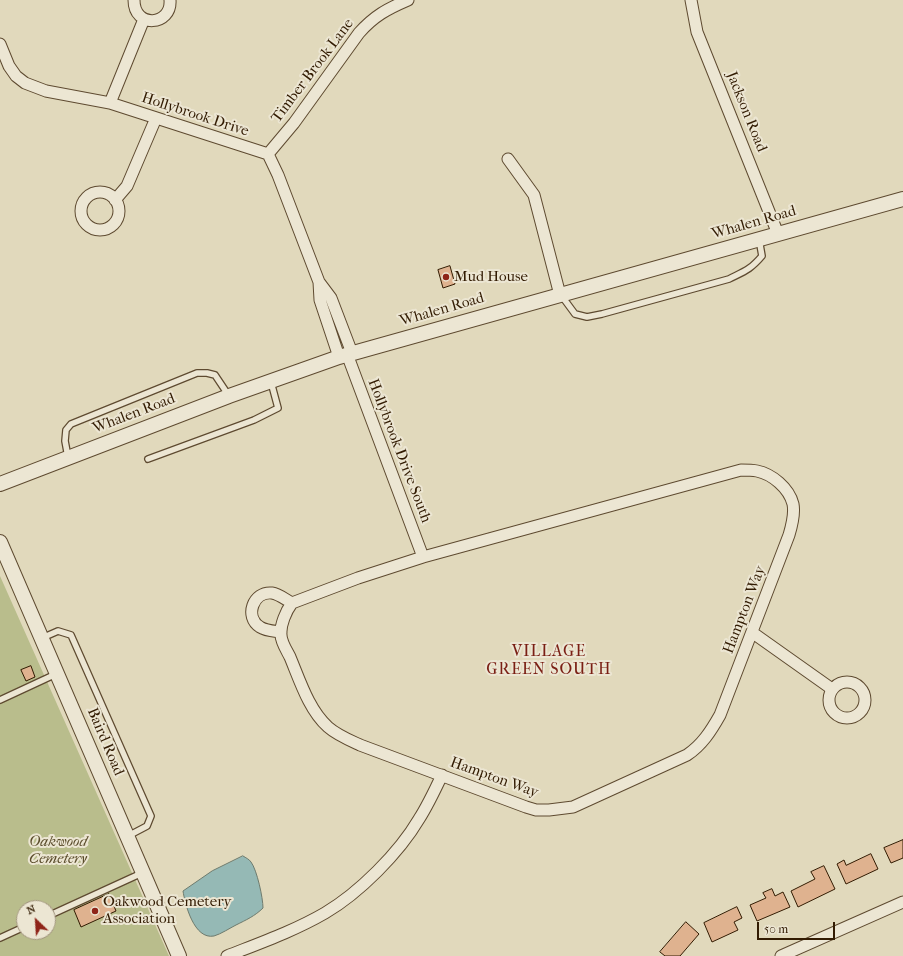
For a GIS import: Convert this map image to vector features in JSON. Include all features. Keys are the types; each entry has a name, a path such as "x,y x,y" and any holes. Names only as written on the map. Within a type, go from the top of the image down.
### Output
{"street":[{"path":"134,0 136,11 144,19 150,21 162,18 166,14 169,8 170,0"},
{"name":"Timber Brook Lane","path":"268,154 294,123 359,33 386,4 408,0"},
{"name":"Jackson Road","path":"691,0 698,32 778,234"},
{"path":"110,103 144,19"},
{"name":"Hollybrook Drive","path":"0,44 9,66 16,76 25,83 46,91 110,103 268,154"},
{"path":"115,200 127,186 156,118"},
{"path":"268,154 278,175 319,282 320,300 346,355"},
{"path":"508,158 534,195 560,295"},
{"name":"Whalen Road","path":"0,484 229,396 346,355 903,199"},
{"name":"Hollybrook Drive South","path":"346,355 423,557"},
{"name":"Hampton Way","path":"281,632 282,640 310,702 318,716 328,727 340,736 360,745 526,807 536,810 550,810 573,806 687,755 702,742 712,730 720,715 753,633 790,535 794,514 793,503 787,491 779,482 769,475 757,471 741,470 725,473 423,557 358,578 292,603"},
{"name":"Baird Road","path":"0,542 179,956"},
{"path":"267,593 278,595 292,603 288,608 281,632 266,630 256,624 251,614 253,603 256,598 267,593"},
{"path":"753,633 832,689"},
{"path":"227,956 298,927 325,913 348,898 370,879 395,851 418,820 442,775"},
{"path":"781,956 903,902"}],"lane":[{"path":"560,295 575,314 586,317 602,314 729,279 752,268 762,256 759,239"},
{"path":"68,457 65,441 66,430 71,424 197,373 215,375 229,396"},
{"path":"148,459 254,420 278,408 270,381"},
{"path":"42,638 58,631 71,635 151,816 147,826 127,836"},
{"path":"0,700 57,673"},
{"path":"56,912 143,873"},
{"path":"0,938 16,931"}],"green space":[{"name":"Oakwood Cemetery","path":"0,576 169,956 0,956"}],"water":[{"path":"243,856 250,861 255,871 261,891 263,908 250,918 214,936 207,936 196,927 192,920 188,912 183,891 212,871"}],"building":[{"name":"Mud House","path":"450,266 455,284 443,288 438,270"},
{"path":"31,666 35,677 26,681 21,670"},
{"path":"903,840 903,858 891,863 884,848"},
{"path":"871,854 878,869 846,884 837,864 844,860 846,865"},
{"path":"824,866 835,889 798,907 791,891 815,879 811,872"},
{"path":"772,889 775,896 783,892 790,907 757,921 750,905 766,898 763,893"},
{"name":"Oakwood Cemetery Association","path":"109,894 116,911 81,927 74,910"},
{"path":"737,907 742,918 734,922 738,930 712,942 704,923"},
{"path":"686,922 699,934 680,956 665,956 660,952"}],"place":[{"name":"Mud House","path":"446,277"},
{"name":"Oakwood Cemetery Association","path":"95,911"}],"district":[{"name":"VILLAGE GREEN SOUTH","path":"549,661"}]}
